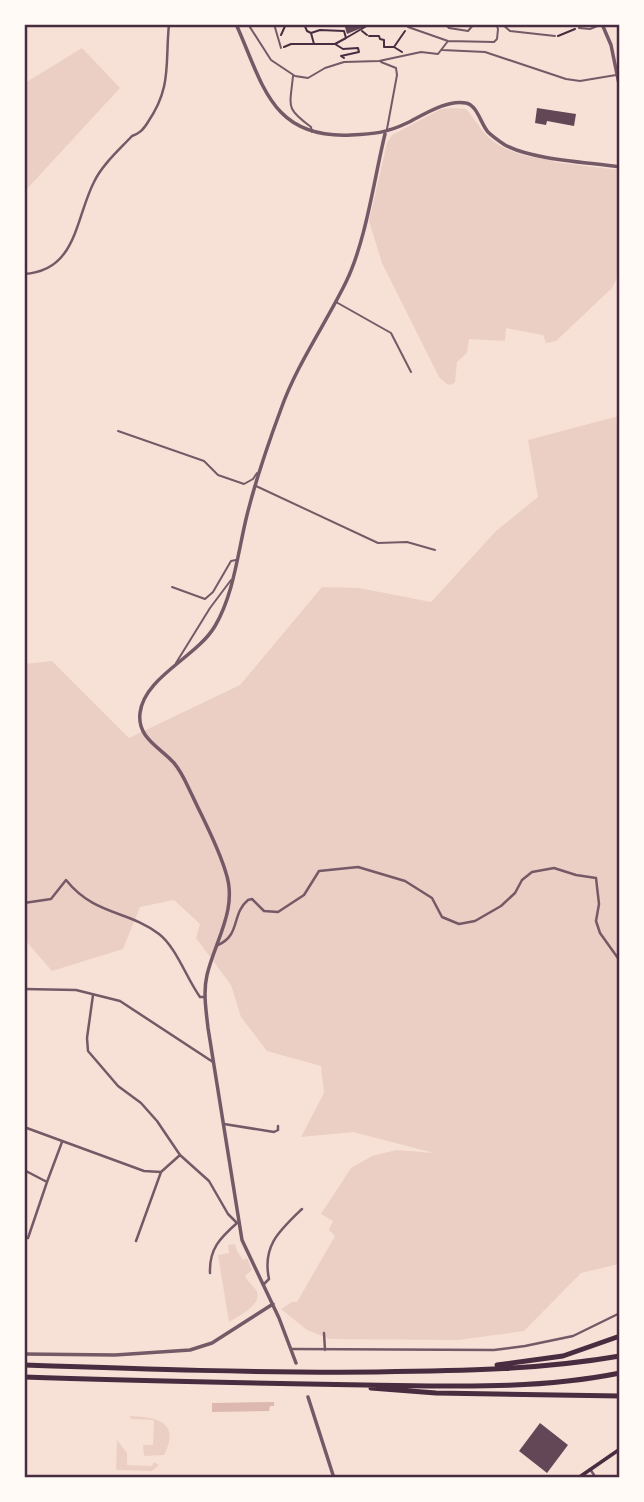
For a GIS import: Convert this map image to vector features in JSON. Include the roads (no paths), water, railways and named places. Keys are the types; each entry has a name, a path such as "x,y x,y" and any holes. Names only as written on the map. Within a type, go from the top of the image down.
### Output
{"highway":[{"path":"425,1372 535,1361 562,1356 620,1336"},
{"path":"24,1365 312,1373 425,1372 558,1365 620,1356"},
{"path":"24,1377 290,1384 523,1384 620,1373"},
{"path":"316,1384 436,1393 620,1396"}],"main road":[{"path":"578,1478 620,1449"}],"street":[{"path":"24,274 37,273 59,261 83,214 94,182 131,136 140,133 156,110 164,94 167,77 165,58 169,24"},
{"path":"236,24 274,106 291,123 312,132 342,136 385,134 446,105 460,102 473,106 487,130 512,148 620,167"},
{"path":"601,24 618,63 620,89"},
{"path":"296,1363 273,1304 245,1248 237,1223 213,1062 205,997 207,975 229,902 227,875 182,774 175,763 142,731 141,708 154,686 204,640 214,627 227,599 256,485 286,397 346,281 359,244 385,134"},
{"path":"218,945 232,936 240,909 247,900 252,899 264,911 278,912 304,895 319,871 358,867 405,881 432,898 442,917 459,924 475,921 501,906 532,872 554,868 596,878 599,904 596,921 600,933 620,961"},
{"path":"24,903 51,899 66,880 76,893 96,905 159,934 200,997 205,997"},
{"path":"24,989 60,988 120,1001 213,1062"},
{"path":"93,994 87,1038 88,1051 118,1086 141,1103 157,1121 180,1155 209,1181 228,1214 237,1223"},
{"path":"223,1124 274,1132 278,1130 278,1126"},
{"path":"24,1127 144,1171 161,1172"},
{"path":"27,1238 62,1142"},
{"path":"136,1241 161,1172 180,1155"},
{"path":"24,1170 47,1182"},
{"path":"264,1284 269,1279 266,1263 268,1249 288,1222 302,1209"},
{"path":"211,1273 210,1257 215,1246 237,1223"},
{"path":"24,1354 115,1355 190,1350 212,1343 273,1304"},
{"path":"292,1349 457,1352 525,1346 573,1336 620,1313"},
{"path":"324,1333 325,1350"},
{"path":"307,1397 334,1478"},
{"path":"590,1469 596,1478"}],"lane":[{"path":"248,24 271,61 293,75 308,78 325,68 351,61 379,61 405,54 434,54 442,50 485,52 566,79 580,81 617,75"},
{"path":"274,24 281,47"},
{"path":"445,24 448,28 470,31 474,24"},
{"path":"408,26 448,41 495,42 498,29 496,24"},
{"path":"502,24 510,31 555,36"},
{"path":"579,28 590,29 601,24"},
{"path":"442,50 448,41"},
{"path":"379,61 396,68 397,75 385,134"},
{"path":"293,75 290,104 293,114 311,127 312,132"},
{"path":"335,301 391,333 411,372"},
{"path":"118,431 204,461 218,475 244,484 253,479 261,469"},
{"path":"256,485 378,543 407,542 435,550"},
{"path":"172,587 205,599 231,561 236,559"},
{"path":"174,667 204,617 232,579"}]}
